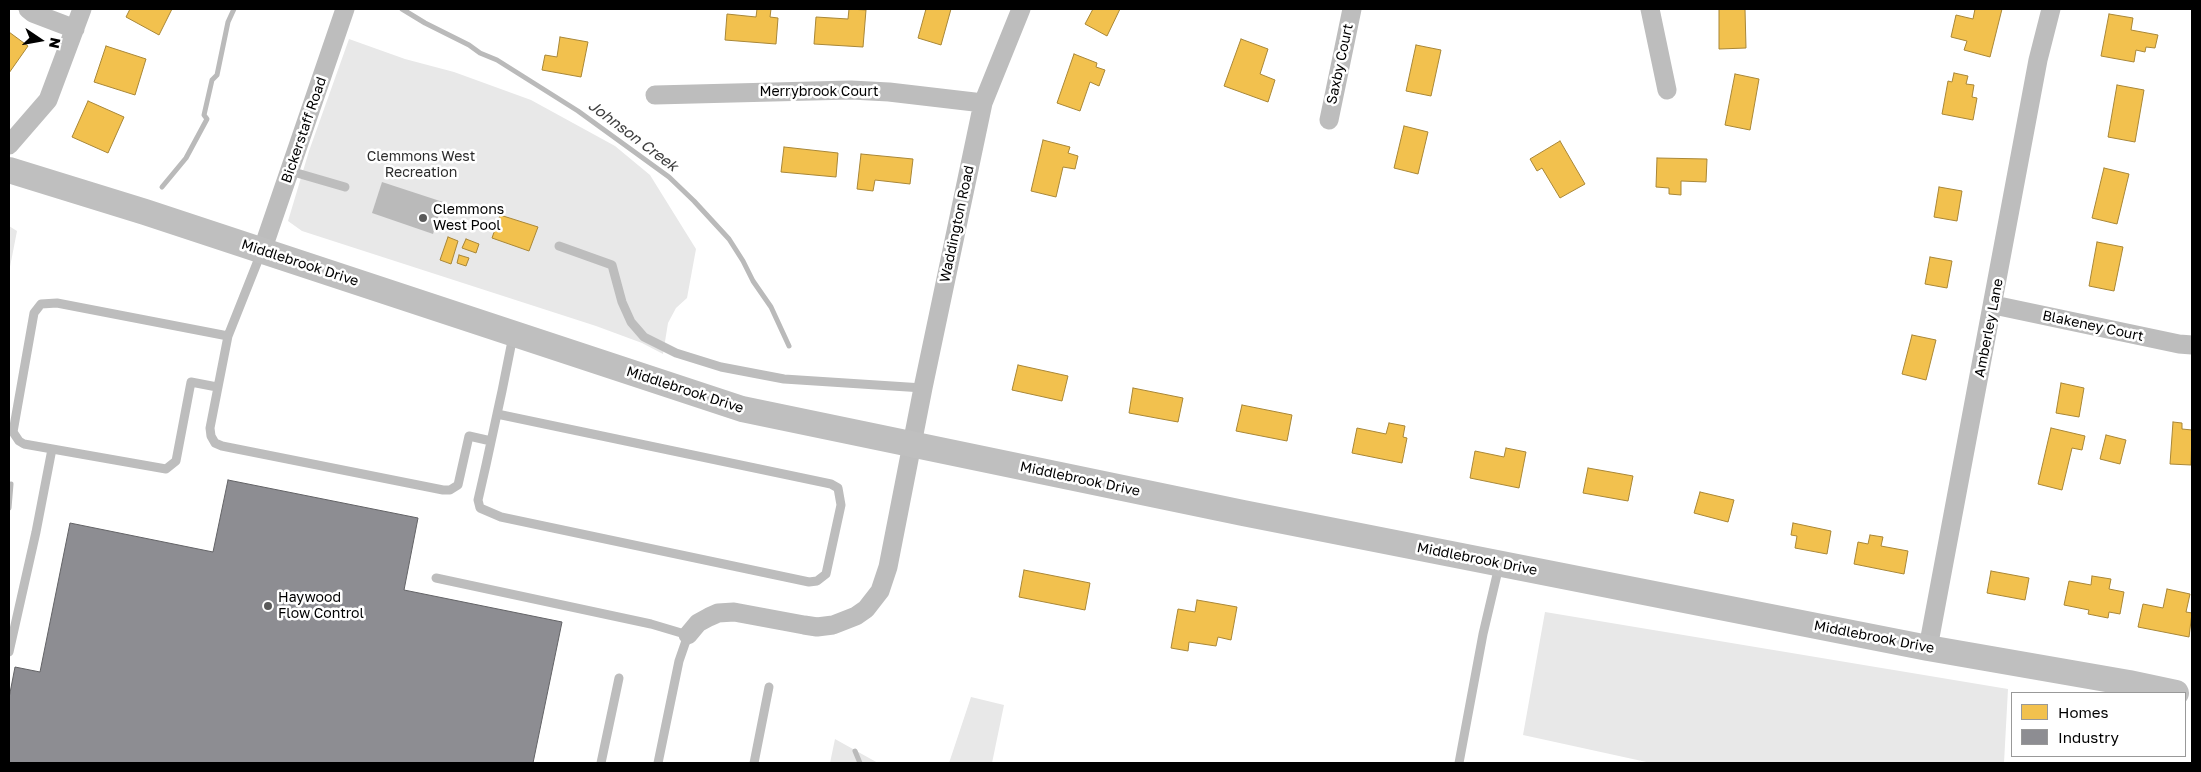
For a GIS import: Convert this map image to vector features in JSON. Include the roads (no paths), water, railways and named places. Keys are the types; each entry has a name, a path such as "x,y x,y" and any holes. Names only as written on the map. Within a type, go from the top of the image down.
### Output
{"street":[{"path":"28,9 33,13 75,30"},
{"path":"9,145 48,100 82,9"},
{"name":"Bickerstaff Road","path":"262,251 345,9"},
{"name":"Waddington Road","path":"688,635 698,623 718,613 734,612 822,627 846,620 866,609 874,601 885,581 923,388 983,103 1021,9"},
{"name":"Saxby Court","path":"1329,120 1352,9"},
{"path":"1650,9 1667,90"},
{"name":"Amberley Lane","path":"1928,648 1994,306 2038,60 2051,9"},
{"name":"Merrybrook Court","path":"655,95 851,90 889,92 983,103"},
{"name":"Middlebrook Drive","path":"9,170 145,212 742,409 1243,514 1928,648 2171,692"},
{"name":"Blakeney Court","path":"1994,306 2179,344 2192,344"}],"lane":[{"path":"290,171 345,187"},
{"path":"559,246 612,265 622,302 631,322 644,337 676,353 721,367 784,379 923,388"},
{"path":"262,251 228,336 210,428 211,436 215,443 450,490 458,485 469,436 491,441"},
{"path":"218,387 192,382 176,461 166,469 24,444 19,441 13,432 34,313 41,304 57,303 228,336"},
{"path":"497,414 831,484 838,488 841,505 826,574 817,581 809,582 501,517 480,508 478,500 514,334"},
{"path":"9,652 36,532 52,449"},
{"path":"1459,763 1483,634 1500,564"},
{"path":"436,578 651,624 688,635 679,661 658,763"},
{"path":"601,763 619,678"},
{"path":"754,763 769,686"}],"waterway":[{"path":"162,187 186,158 207,119 204,115 212,80 217,75 228,22 234,9"},
{"name":"Johnson Creek","path":"402,9 469,45 480,53 497,60 578,111 669,177 729,239 753,281 771,307 789,346"},
{"path":"9,508 11,484"},
{"name":"Johnson Creek","path":"855,751 860,763"}],"place":[{"name":"Clemmons West Pool","path":"423,218"},
{"name":"Haywood Flow Control","path":"268,606"}],"park label":[{"name":"Clemmons West Recreation","path":"421,166"}]}
